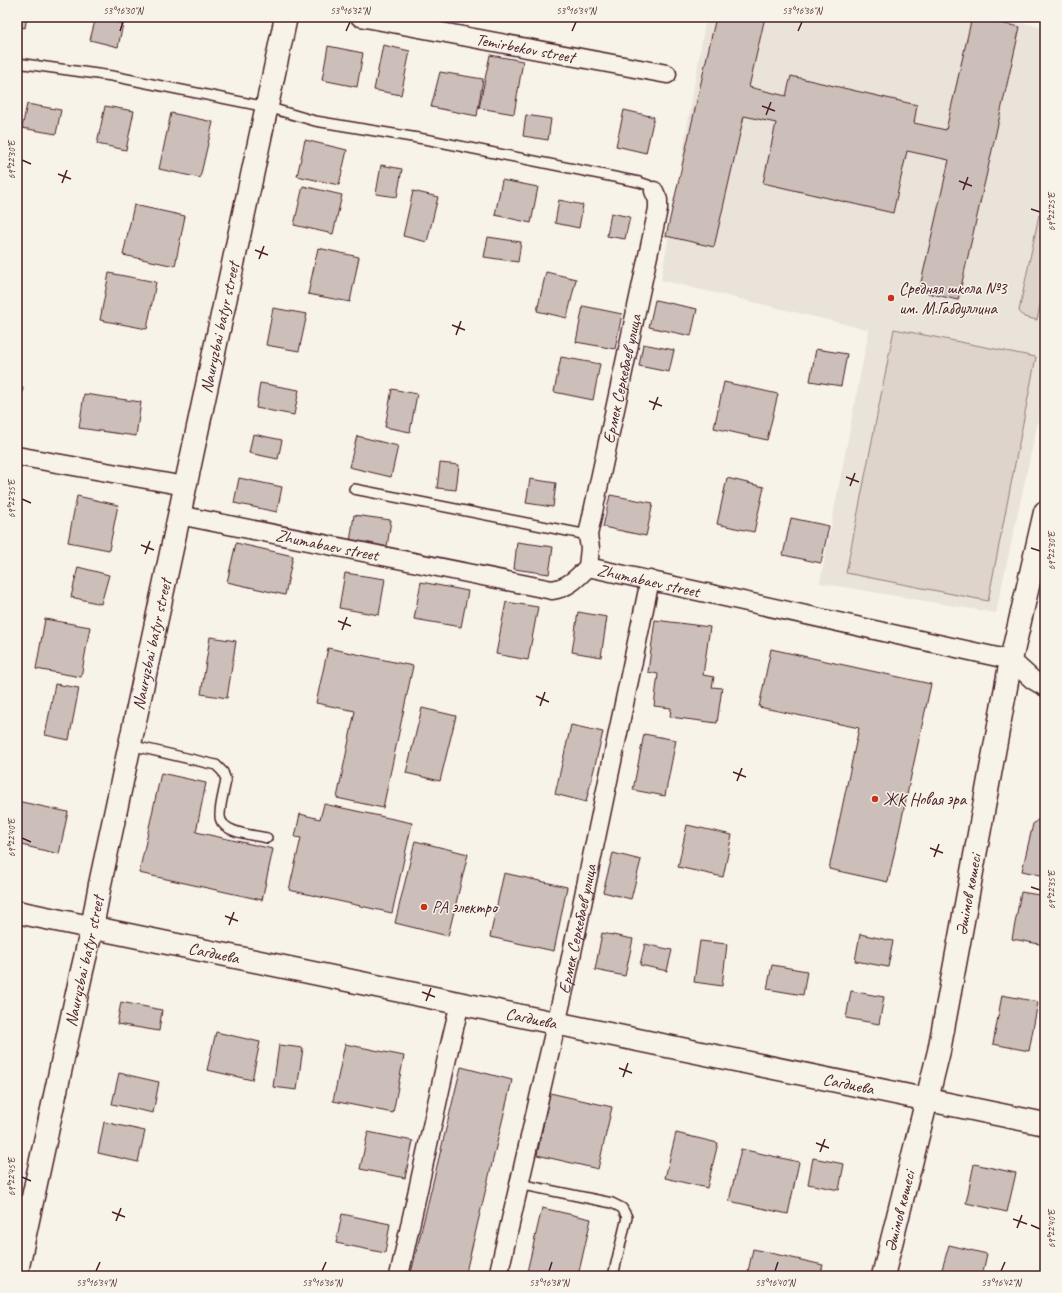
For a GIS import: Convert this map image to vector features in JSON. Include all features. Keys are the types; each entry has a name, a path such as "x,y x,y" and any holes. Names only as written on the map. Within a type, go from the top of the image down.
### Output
{"street":[{"name":"Nauryzbai batyr street","path":"17,1271 92,928 100,884 286,17"},
{"name":"Temirbekov street","path":"360,17 667,74"},
{"name":"Ермек Серкебаев улица","path":"588,567 590,548 588,535 658,209 658,200 654,192"},
{"path":"17,456 185,486"},
{"name":"Әшімов көшесі","path":"883,1276 939,1051 1011,660 1045,512"},
{"name":"Zhumabaev street","path":"179,515 552,590 560,589 568,585 588,567 1011,660 1033,680 1045,687"},
{"name":"Ермек Серкебаев улица","path":"498,1276 555,1022 566,981 650,580"},
{"name":"Сагдиева","path":"17,912 1045,1124"},
{"path":"399,1276 460,1003"}],"lane":[{"path":"17,63 112,76 266,108 315,121 430,140 639,182 648,185 654,192"},
{"path":"354,489 588,535"},
{"path":"130,745 207,763 220,768 226,780 220,816 221,824 235,831 267,838"},
{"path":"519,1184 612,1203 622,1208 627,1217 613,1276"}],"shaded area":[{"name":"Средняя школа №3 им. М.Габдуллина","path":"706,17 997,17 1045,28 1045,389 996,613 820,583 869,330 661,280"},
{"path":"1039,215 1045,216 1045,282 1037,320 1024,317 1019,311"},
{"path":"894,329 1036,357 988,601 846,573"}],"building":[{"path":"17,17 27,17 25,28 17,26"},
{"path":"96,17 123,24 118,47 90,40"},
{"path":"716,17 765,17 749,87 786,96 791,76 917,105 914,123 946,130 972,17 1020,27 958,300 919,291 949,160 907,151 893,213 763,183 776,123 744,116 714,247 666,236"},
{"path":"383,45 410,51 401,95 374,90"},
{"path":"328,46 363,53 357,87 322,80"},
{"path":"490,55 523,61 514,114 479,108"},
{"path":"440,72 483,79 477,116 431,107"},
{"path":"27,104 61,110 56,134 22,128"},
{"path":"105,106 134,111 126,150 97,144"},
{"path":"624,110 654,117 646,153 616,146"},
{"path":"171,113 213,122 200,178 159,169"},
{"path":"526,115 551,119 548,140 523,136"},
{"path":"305,140 347,150 339,185 297,176"},
{"path":"381,165 402,169 397,197 376,194"},
{"path":"502,180 538,187 531,223 495,215"},
{"path":"303,186 342,195 333,234 294,225"},
{"path":"413,191 438,197 427,242 403,236"},
{"path":"559,200 583,205 579,228 555,223"},
{"path":"134,205 185,216 175,266 123,255"},
{"path":"611,213 630,217 625,239 607,236"},
{"path":"488,237 521,242 518,262 484,257"},
{"path":"318,248 359,257 350,302 308,294"},
{"path":"546,272 576,279 567,318 537,311"},
{"path":"109,273 156,282 147,329 100,320"},
{"path":"655,300 697,309 691,336 649,327"},
{"path":"583,306 622,314 615,349 576,342"},
{"path":"273,308 307,314 299,351 266,345"},
{"path":"643,344 674,350 669,372 639,366"},
{"path":"816,349 847,354 841,386 810,381"},
{"path":"561,357 600,364 593,400 554,392"},
{"path":"724,382 778,394 767,440 714,428"},
{"path":"260,383 299,390 294,415 256,408"},
{"path":"17,387 23,388 17,417"},
{"path":"392,389 417,394 410,432 385,427"},
{"path":"84,394 141,402 136,436 79,428"},
{"path":"253,434 282,440 278,459 249,453"},
{"path":"357,436 398,446 391,477 349,467"},
{"path":"440,463 459,465 456,490 437,488"},
{"path":"239,478 282,487 277,512 234,503"},
{"path":"727,478 764,487 754,532 717,524"},
{"path":"530,479 556,483 553,507 526,503"},
{"path":"610,495 653,503 646,536 603,527"},
{"path":"77,496 118,505 109,550 68,542"},
{"path":"354,515 391,520 387,547 350,542"},
{"path":"791,518 829,526 821,563 783,555"},
{"path":"517,542 553,547 549,574 514,569"},
{"path":"236,543 293,556 285,595 227,582"},
{"path":"78,567 109,575 101,604 71,597"},
{"path":"345,573 385,579 379,615 339,608"},
{"path":"421,582 468,591 461,627 414,619"},
{"path":"506,602 538,607 528,660 496,654"},
{"path":"578,612 607,617 601,657 572,652"},
{"path":"45,619 90,627 81,677 36,669"},
{"path":"655,620 710,627 703,675 714,677 712,687 722,688 717,723 670,717 671,708 654,706 658,674 648,672"},
{"path":"210,637 236,641 227,698 201,694"},
{"path":"328,648 413,666 383,808 337,798 355,711 316,703"},
{"name":"ЖК Новая эра","path":"771,649 931,684 888,882 829,869 859,728 759,707"},
{"path":"55,684 79,688 69,740 45,735"},
{"path":"422,708 456,716 440,781 406,773"},
{"path":"571,725 603,732 586,802 555,794"},
{"path":"644,734 676,740 665,796 633,790"},
{"path":"161,773 206,783 196,832 273,849 262,900 139,873"},
{"path":"17,801 68,812 59,854 17,844"},
{"path":"324,804 412,823 392,913 289,890 301,838 295,837 300,814 320,819"},
{"path":"1041,817 1045,818 1045,876 1022,871 1033,824"},
{"path":"687,825 732,835 723,877 678,867"},
{"path":"415,841 468,854 448,936 395,923"},
{"path":"613,853 641,860 631,899 603,892"},
{"path":"504,873 567,887 554,951 490,937"},
{"path":"1021,892 1045,896 1045,945 1012,939"},
{"path":"602,933 633,939 625,976 595,970"},
{"path":"860,934 893,941 888,967 855,961"},
{"path":"700,941 727,944 722,986 694,982"},
{"path":"645,944 672,950 667,971 640,965"},
{"path":"772,965 807,971 803,995 767,989"},
{"path":"851,991 884,997 879,1024 846,1018"},
{"path":"1002,995 1038,1002 1029,1051 993,1044"},
{"path":"121,1002 162,1010 159,1031 117,1024"},
{"path":"216,1032 260,1042 252,1080 207,1070"},
{"path":"345,1044 404,1056 393,1113 333,1101"},
{"path":"279,1045 303,1048 297,1090 273,1087"},
{"path":"461,1067 512,1080 465,1276 423,1276 411,1273"},
{"path":"119,1073 159,1082 153,1113 112,1104"},
{"path":"550,1093 612,1107 598,1169 537,1155"},
{"path":"104,1122 145,1131 138,1162 98,1153"},
{"path":"368,1132 413,1141 405,1178 360,1169"},
{"path":"676,1133 718,1143 707,1188 665,1178"},
{"path":"741,1149 799,1162 788,1214 729,1201"},
{"path":"813,1158 844,1164 839,1190 808,1184"},
{"path":"974,1164 1016,1173 1007,1212 966,1203"},
{"path":"542,1208 591,1219 578,1276 526,1276"},
{"path":"342,1214 390,1224 385,1253 336,1243"},
{"path":"949,1245 987,1254 982,1276 940,1276"},
{"path":"753,1249 823,1265 820,1276 747,1276"}],"place":[{"name":"Средняя школа №3 им. М.Габдуллина","path":"891,298"},
{"name":"ЖК Новая эра","path":"875,799"},
{"name":"РА электро","path":"424,907"}]}
